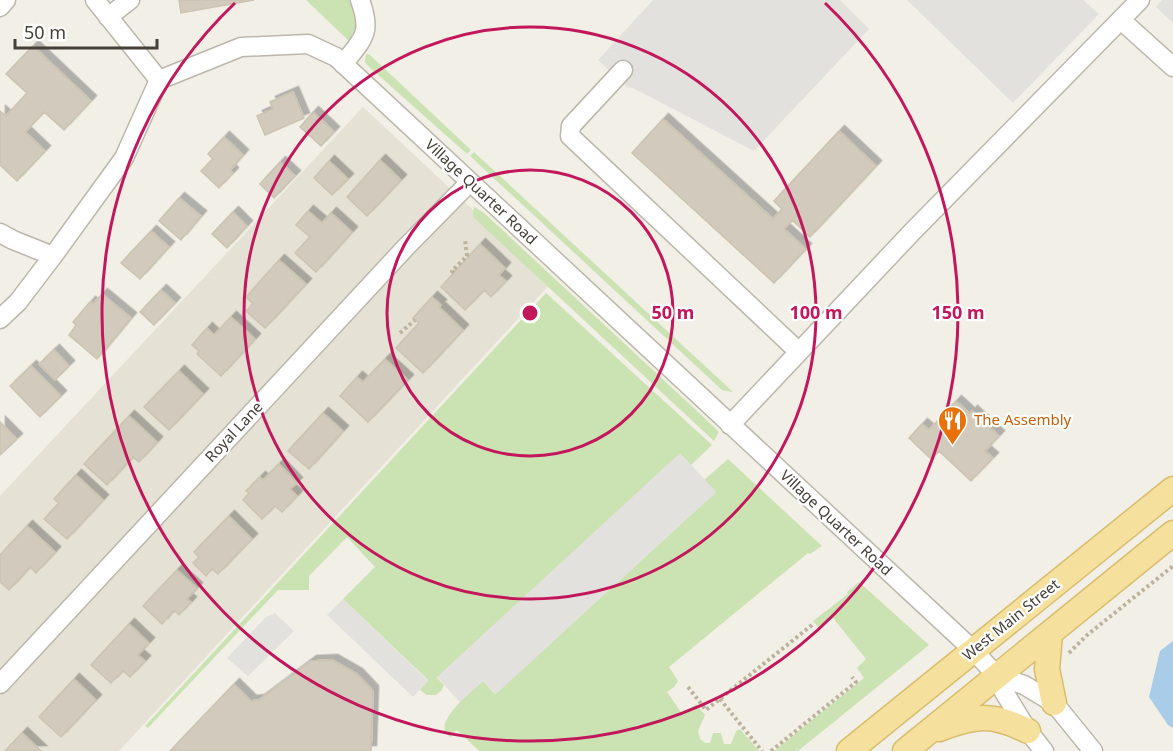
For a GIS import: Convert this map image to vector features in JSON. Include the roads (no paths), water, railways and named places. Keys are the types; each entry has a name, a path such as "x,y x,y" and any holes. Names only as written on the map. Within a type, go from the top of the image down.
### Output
{"main road":[{"name":"West Main Street","path":"849,751 1173,489"},
{"path":"905,751 1173,533"},
{"path":"1050,634 1047,669 1054,703"},
{"path":"926,734 978,717 996,718 1028,731"}],"street":[{"path":"0,7 6,0"},
{"path":"0,319 18,302 124,158 159,80 95,0"},
{"path":"108,16 118,0"},
{"path":"108,16 130,0"},
{"path":"343,64 360,43 367,26 360,0"},
{"path":"730,425 937,206 1140,0"},
{"path":"1121,20 1173,68"},
{"name":"Village Quarter Road","path":"159,80 241,47 308,44 336,57 974,650 997,676"},
{"path":"623,70 571,126 570,136 799,352"},
{"name":"Royal Lane","path":"0,684 407,246 470,182"},
{"path":"0,232 13,240 53,256"},
{"path":"997,676 1024,685 1054,703 1093,751"},
{"path":"997,676 1028,731 1044,751"}],"water":[{"path":"1173,641 1173,728 1168,725 1149,697 1160,651"}],"place":[{"name":"The Assembly","path":"953,446"}]}
